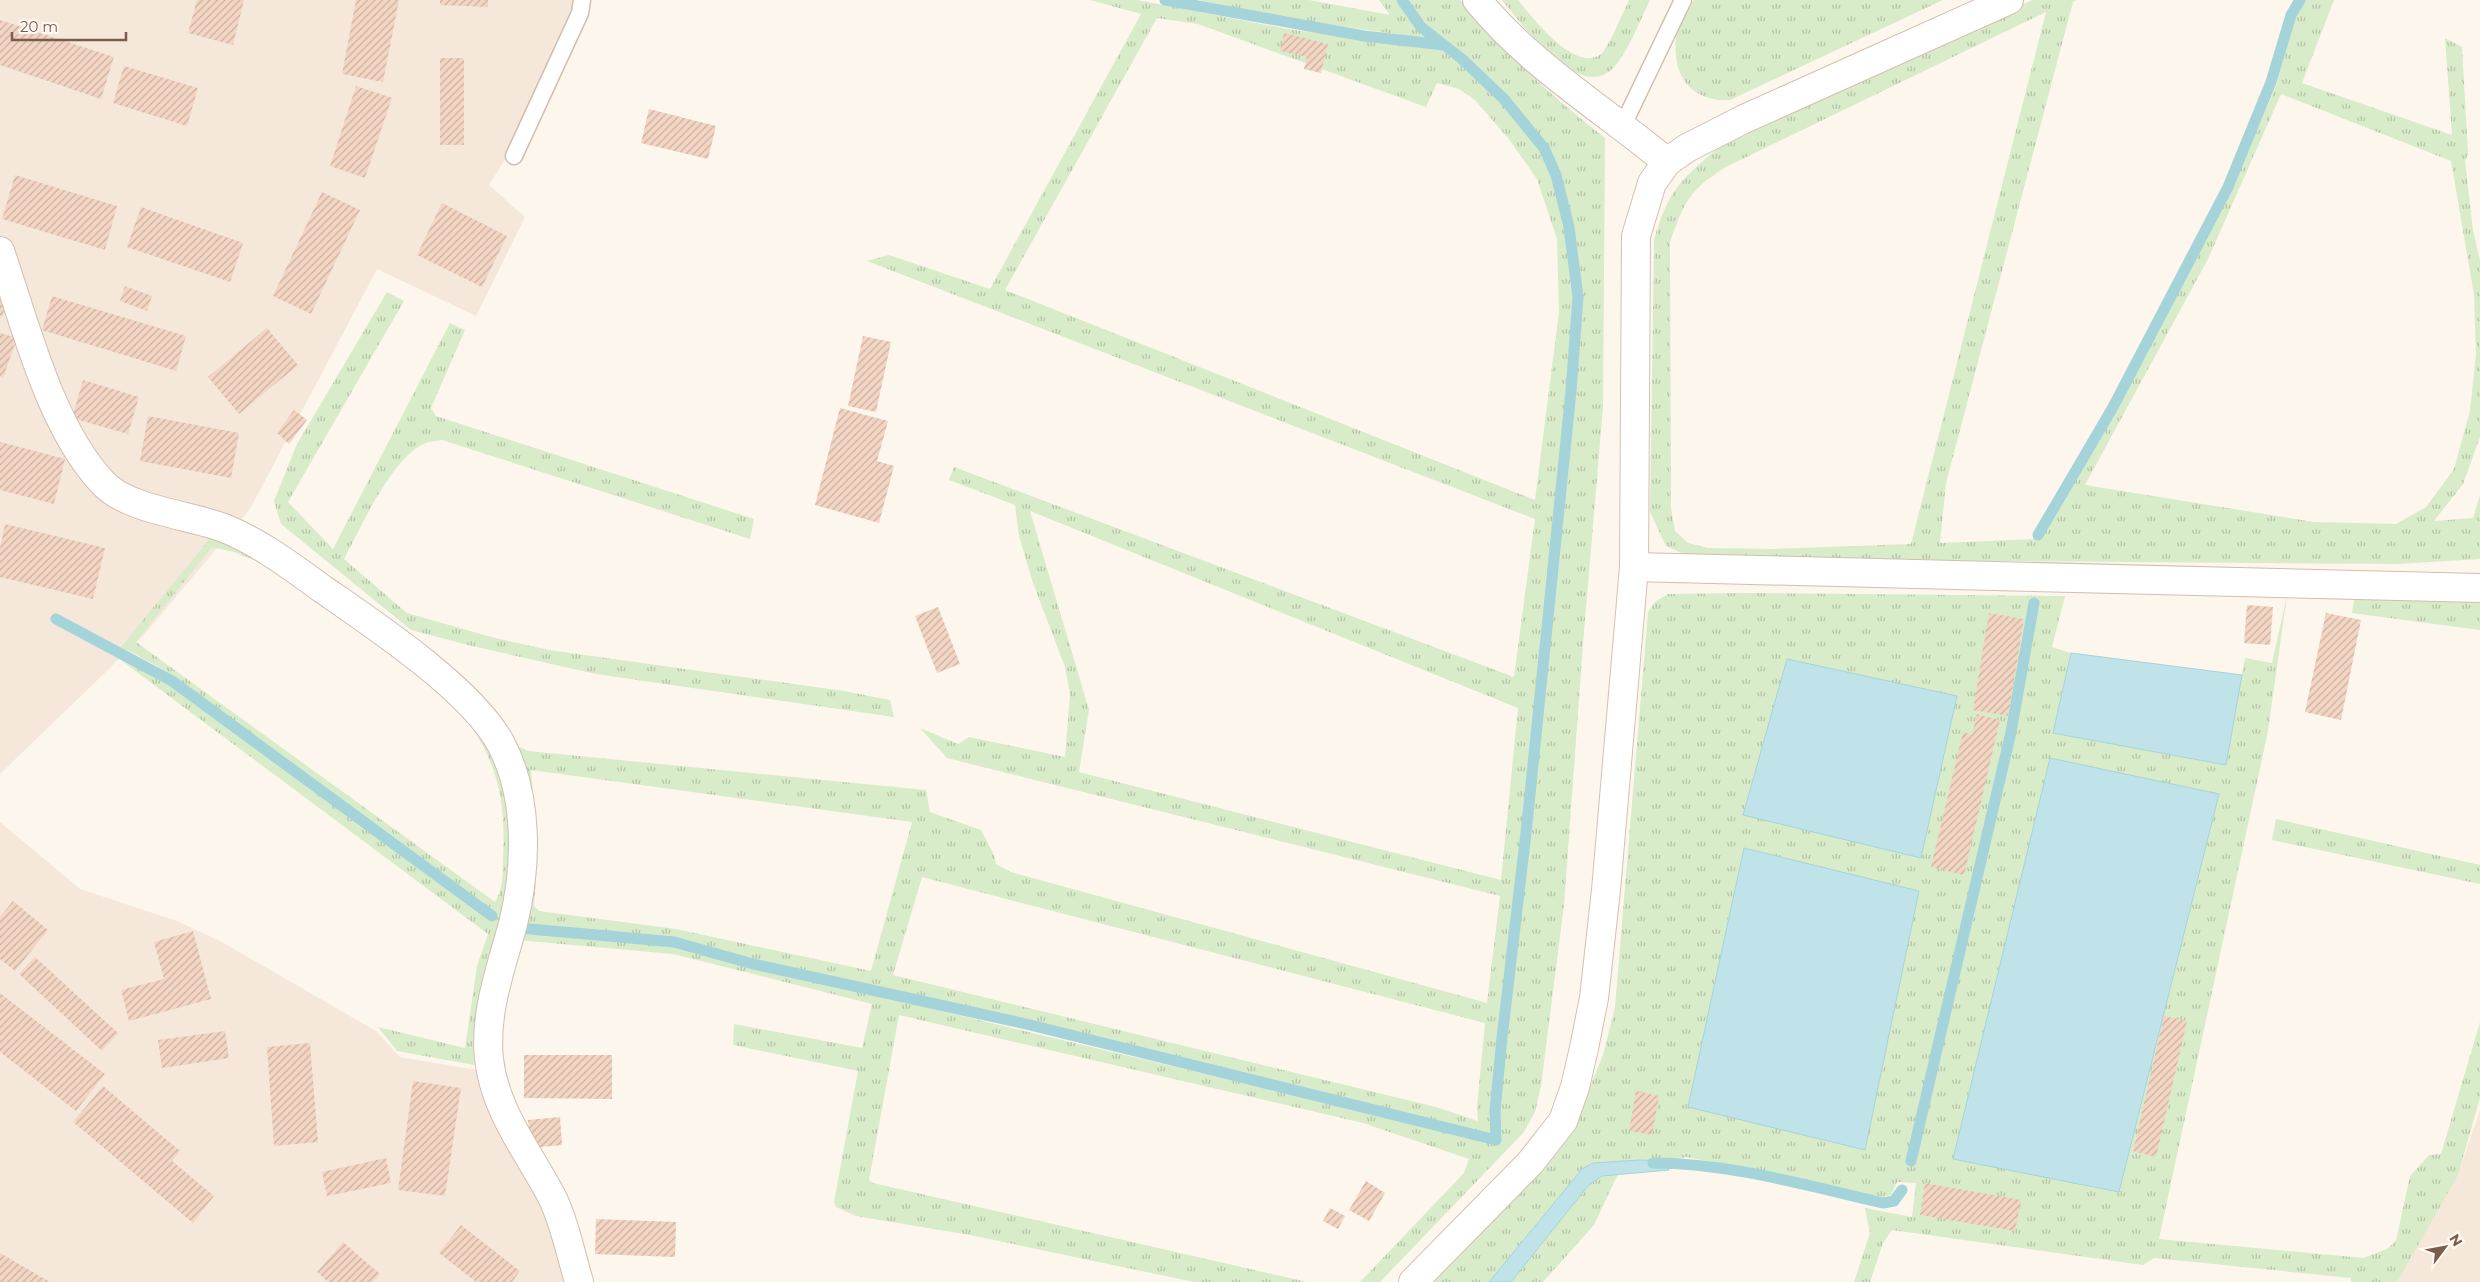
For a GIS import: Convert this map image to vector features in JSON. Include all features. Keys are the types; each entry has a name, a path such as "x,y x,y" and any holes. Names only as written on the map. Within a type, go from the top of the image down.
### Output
{"street":[{"path":"1477,0 1516,41 1554,75 1623,125 1667,162"},
{"path":"1413,1282 1530,1163 1562,1121 1575,1087 1594,998 1634,567 1636,236 1652,183 1667,162 1687,148 1744,119 2009,0"},
{"path":"0,251 65,429 85,462 106,486 158,510 221,527 256,542 356,612 452,688 481,718 501,744 520,804 524,837 514,920 489,1019 489,1060 509,1126 552,1197 579,1282"},
{"path":"1634,567 2480,588"}],"lane":[{"path":"514,156 580,13 582,0"},
{"path":"1623,125 1683,0"}],"shaded area":[{"path":"0,0 573,0 568,23 523,131 489,185 525,217 476,316 377,269 250,509 142,637 0,774"},
{"path":"0,822 80,889 177,921 220,941 376,1031 400,1057 477,1070 542,1200 573,1282 0,1282"},
{"path":"2480,1110 2480,1282 2390,1282 2459,1171"}],"green space":[{"path":"1090,0 1137,0 1293,30 1442,48 1491,89 1522,122 1535,140 1553,176 1564,218 1571,260 1573,302 1572,345 1527,806 1498,1051 1494,1103 1494,1137 1026,1021 754,960 676,940 521,923 507,741 528,751 926,790 930,812 981,830 994,855 996,864 1011,872 1487,1003 1500,896 947,758 920,728 958,744 969,737 1065,757 1070,694 1065,667 1033,583 1019,536 1015,505 949,480 954,467 1514,677 1535,519 867,261 889,255 990,289 1141,14","holes":["1157,18 1198,24 1426,107 1437,83 1459,89 1475,100 1508,138 1537,179 1557,239 1559,312 1535,500 1005,290","1030,511 1518,708 1501,880 1079,772 1089,710","531,770 912,822 871,971 676,929 539,911 534,906 538,852","922,877 1485,1023 1477,1107 1478,1121 1436,1107 893,975"]},
{"path":"1198,0 1309,0 1390,15 1379,0 1398,0 1419,29 1431,39 1297,20"},
{"path":"1405,0 1460,0 1493,38 1528,73 1605,138 1603,407 1564,905 1541,1086 1535,1112 1524,1132 1380,1282 1360,1282 1464,1173 1469,1159 1363,1123 899,1015 869,1180 873,1183 1307,1282 1194,1282 970,1235 856,1216 836,1207 834,1202 858,1071 733,1045 734,1024 862,1048 872,1004 673,954 517,940 519,933 673,947 1498,1144 1498,1111 1530,825 1574,391 1581,297 1572,227 1559,174 1547,147 1505,97 1464,57 1423,26"},
{"path":"1502,0 1518,0 1555,41 1579,57 1591,58 1604,51 1629,0 1650,0 1633,37 1617,64 1611,70 1597,77 1582,75 1551,55 1522,25"},
{"path":"1694,0 1943,0 1730,100 1716,99 1695,91 1681,75 1677,64 1677,33"},
{"path":"2032,0 2077,0 2073,2 1946,483 1940,543 2037,539 2045,534 2126,392 2233,186 2276,86 2295,17 2304,0 2334,0 2302,83 2452,135 2445,38 2462,47 2468,154 2465,161 2473,230 2480,260 2480,437 2463,484 2434,521 2473,518 2480,495 2480,559 2398,564 1754,559 1688,556 1666,546 1650,512 1654,240 1670,198 1685,178 1718,148","holes":["2046,12 1911,544 1772,549 1708,548 1688,543 1675,531 1671,508 1670,242 1689,198 1703,183 1726,167","2281,94 2451,161 2474,295 2476,354 2470,411 2454,469 2426,507 2396,524 2314,522 2085,485 2208,259"]},
{"path":"387,292 404,301 288,502 333,549 450,323 465,330 431,408 436,416 754,519 750,539 442,440 428,442 413,450 390,477 368,512 344,559 407,613 495,638 549,650 844,691 890,700 894,717 596,674 411,630 281,524 274,501 297,444"},
{"path":"212,536 304,580 234,552 212,547 136,642 495,902 500,891 502,875 503,814 501,800 489,760 480,740 464,714 460,702 508,781 514,853 502,921 486,965 473,1038 474,1065 397,1051 378,1027 465,1048 477,966 488,934 118,658 169,684 488,920 495,917 489,907 157,666 121,647"},
{"path":"1668,594 2065,596 2052,647 2071,653 2053,733 2225,765 2245,658 2272,663 2287,595 2268,731 2159,1239 2363,1258 2387,1249 2396,1241 2410,1176 2429,1155 2441,1154 2480,1022 2480,1098 2458,1175 2397,1282 2351,1282 2351,1278 2154,1258 2143,1265 1892,1230 1883,1243 1870,1282 1854,1282 1870,1233 1865,1208 1912,1217 1916,1183 1897,1182 1891,1195 1882,1197 1686,1157 1669,1161 1639,1160 1593,1163 1543,1216 1489,1282 1428,1282 1579,1114 1603,1055 1615,1007 1648,612 1655,602","holes":["2031,602 2037,603 2014,733 1913,1162 1908,1160 2008,731"]},
{"path":"2364,596 2480,602 2480,630 2352,613 2354,600"},
{"path":"2276,819 2480,865 2480,884 2272,840"},
{"path":"1618,1174 1594,1225 1543,1282 1511,1282 1588,1186 1602,1176"}],"water":[{"path":"2071,653 2242,675 2226,765 2053,733"},
{"path":"1787,659 1957,696 1921,858 1743,815"},
{"path":"2050,758 2219,794 2119,1192 1953,1159"},
{"path":"1744,848 1919,891 1865,1150 1688,1107"},
{"path":"1639,1160 1669,1161 1669,1170 1602,1176 1588,1186 1511,1282 1489,1282 1582,1169 1593,1163"}],"building":[{"path":"197,0 244,0 233,45 188,33"},
{"path":"356,0 399,0 383,82 342,74"},
{"path":"440,0 488,0 488,7 440,5"},
{"path":"0,20 114,57 101,99 0,65"},
{"path":"1284,33 1328,44 1321,73 1304,69 1307,57 1280,51"},
{"path":"440,58 464,58 464,145 440,145"},
{"path":"124,66 198,88 187,126 113,103"},
{"path":"356,86 392,98 365,178 330,166"},
{"path":"649,109 716,126 708,159 641,143"},
{"path":"15,175 117,206 105,250 2,219"},
{"path":"322,192 360,210 311,314 273,296"},
{"path":"442,203 507,236 482,287 417,255"},
{"path":"141,207 243,243 230,282 127,247"},
{"path":"125,286 152,296 147,311 120,301"},
{"path":"52,296 186,336 176,371 42,330"},
{"path":"0,300 7,302 2,317 0,316"},
{"path":"267,328 298,365 239,414 208,377"},
{"path":"0,333 17,338 3,378 0,377"},
{"path":"863,336 891,342 876,412 848,406"},
{"path":"83,380 139,397 128,434 72,418"},
{"path":"840,408 888,421 877,461 894,466 879,523 815,505"},
{"path":"294,410 307,420 289,444 277,433"},
{"path":"148,416 239,433 231,478 140,461"},
{"path":"0,442 65,459 54,504 0,490"},
{"path":"5,524 105,548 93,599 0,577 0,548"},
{"path":"2247,605 2273,607 2270,645 2244,643"},
{"path":"938,607 960,664 937,673 915,616"},
{"path":"1989,613 2024,619 2008,716 1973,710"},
{"path":"2326,613 2361,620 2341,720 2305,712"},
{"path":"1977,714 2000,720 1964,875 1931,867 1963,732 1972,735"},
{"path":"13,901 48,930 15,971 0,959 0,917"},
{"path":"193,931 211,999 129,1021 121,990 164,979 154,942"},
{"path":"35,957 118,1033 102,1051 19,974"},
{"path":"0,993 105,1074 76,1111 0,1052"},
{"path":"2164,1016 2187,1021 2156,1157 2133,1151"},
{"path":"225,1031 229,1058 162,1068 158,1040"},
{"path":"310,1043 318,1142 274,1146 267,1047"},
{"path":"524,1055 612,1055 612,1099 524,1098"},
{"path":"413,1081 461,1088 445,1196 398,1190"},
{"path":"103,1086 180,1151 172,1161 214,1196 193,1223 73,1122"},
{"path":"1636,1091 1659,1096 1652,1135 1629,1131"},
{"path":"560,1117 562,1145 531,1148 528,1120"},
{"path":"386,1158 391,1183 327,1196 322,1172"},
{"path":"1366,1181 1385,1193 1369,1221 1349,1210"},
{"path":"1925,1183 2021,1200 2015,1231 1920,1215"},
{"path":"1330,1208 1345,1216 1338,1229 1323,1221"},
{"path":"596,1219 676,1222 675,1257 595,1254"},
{"path":"461,1225 520,1271 512,1282 476,1282 439,1253"},
{"path":"343,1242 380,1274 373,1282 328,1282 317,1272"},
{"path":"0,1253 50,1282 0,1282"}],"waterway":[{"path":"1165,0 1364,36 1444,45"},
{"path":"519,928 674,942 753,964 1026,1024 1496,1140 1495,1111 1502,1038 1527,824 1571,391 1578,297 1569,227 1556,175 1544,148 1504,99 1462,59 1421,27 1402,0"},
{"path":"2038,535 2113,407 2228,187 2271,82 2291,15 2300,0"},
{"path":"1911,1161 2011,732 2034,603"},
{"path":"56,619 172,681 492,916"},
{"path":"1653,1163 1682,1164 1740,1171 1883,1203 1894,1201 1902,1190"}]}
